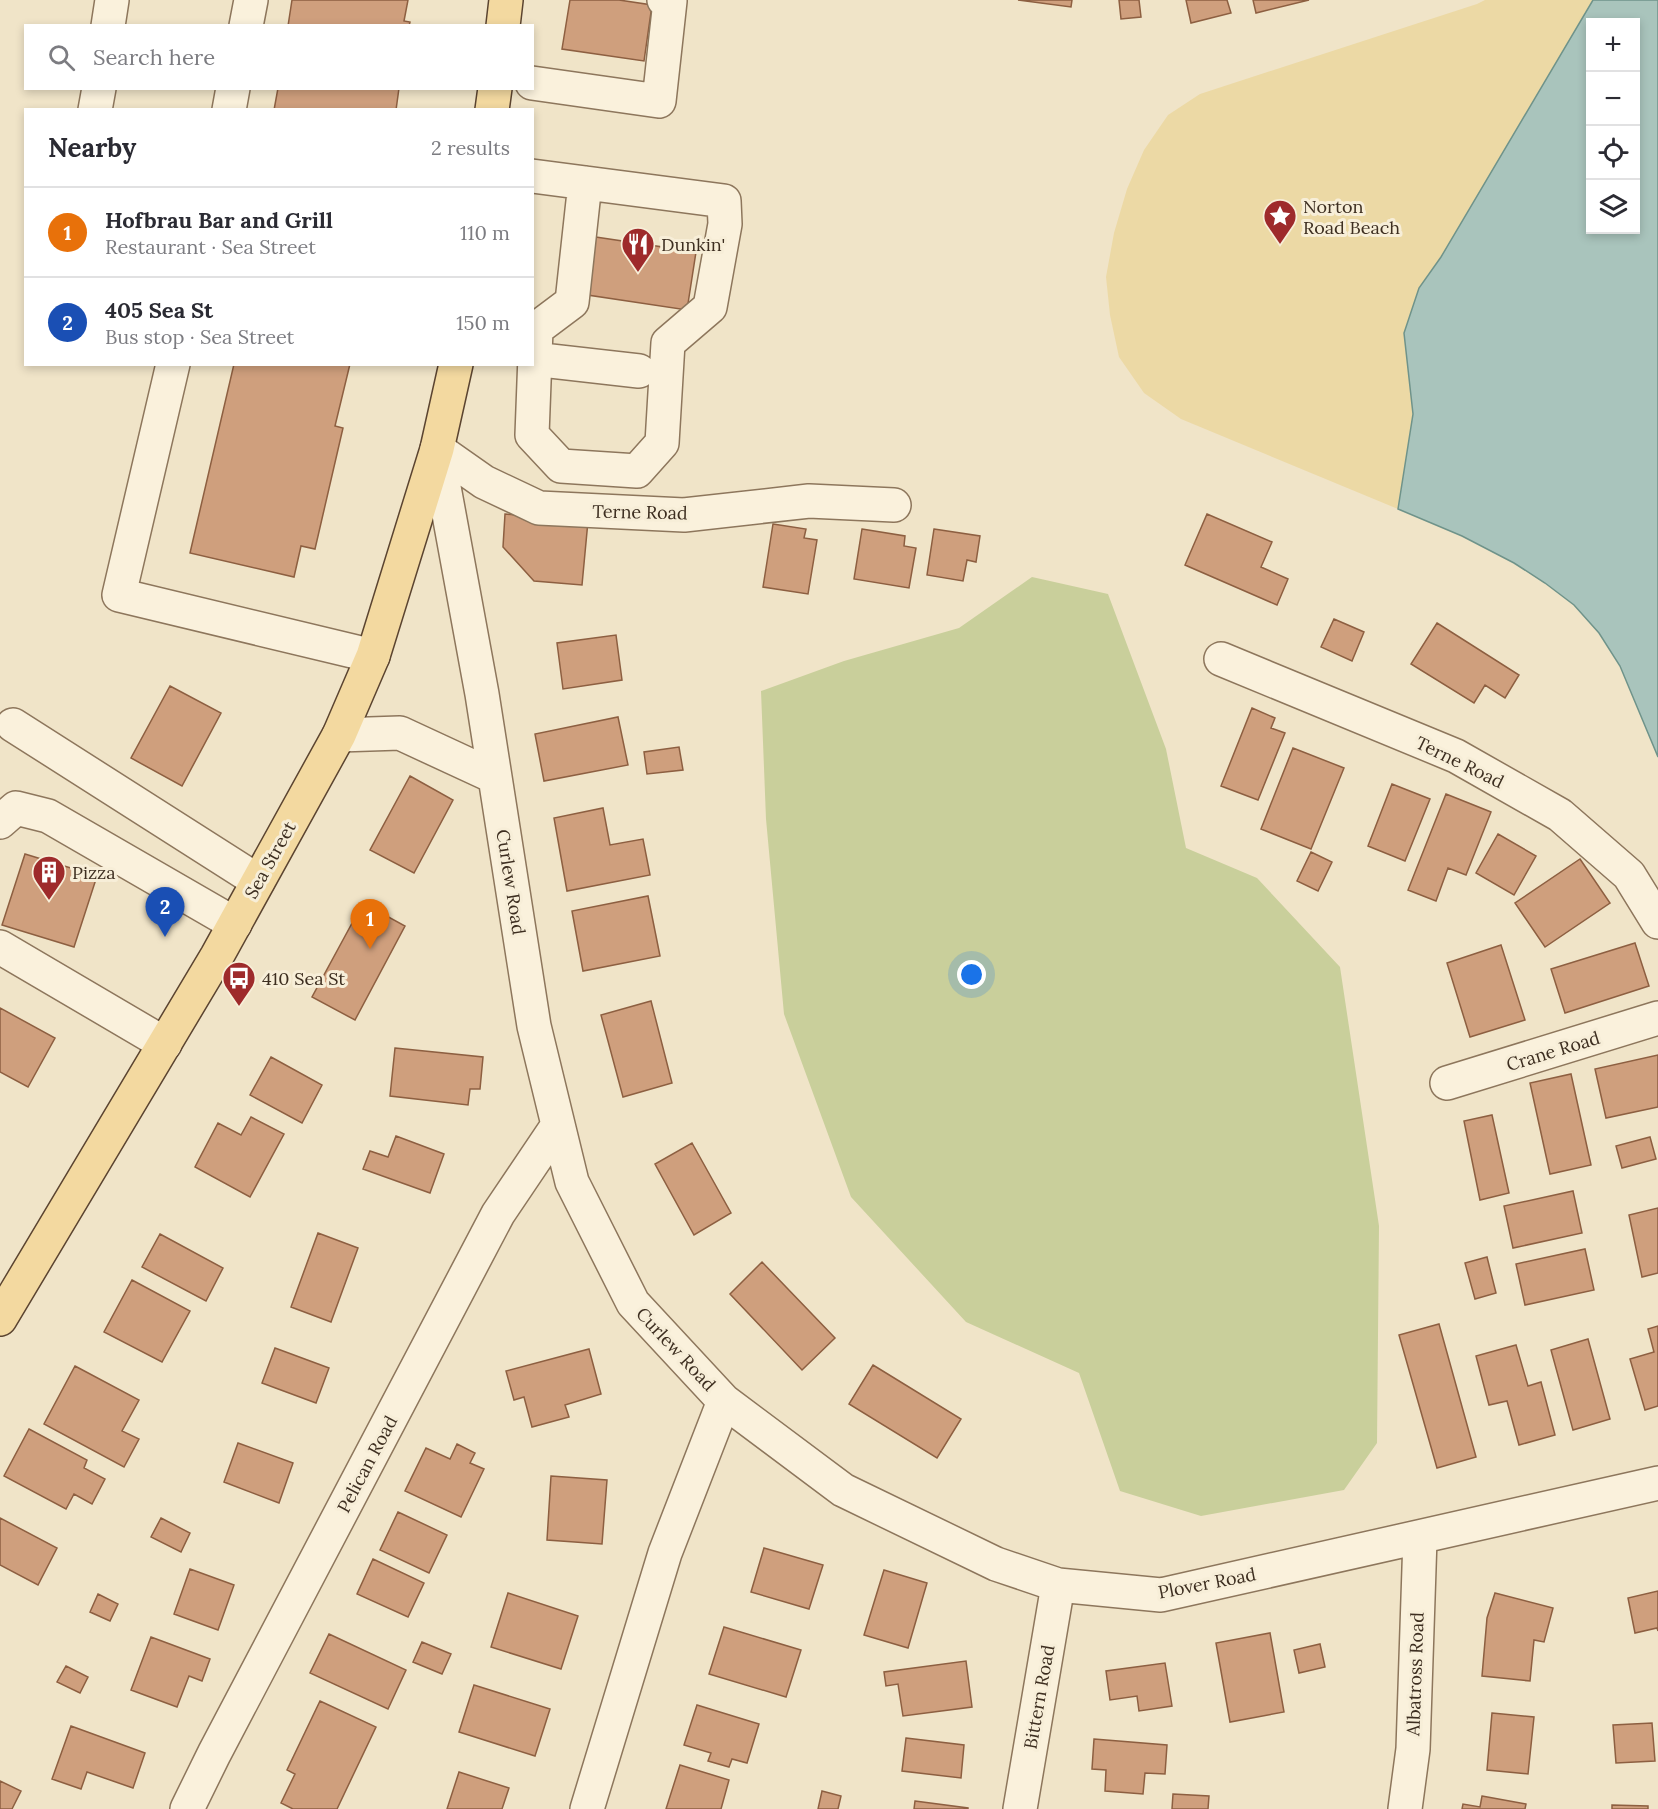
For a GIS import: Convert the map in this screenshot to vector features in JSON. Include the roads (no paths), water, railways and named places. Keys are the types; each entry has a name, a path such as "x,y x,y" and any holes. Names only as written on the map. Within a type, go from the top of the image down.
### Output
{"main road":[{"path":"503,24 506,0"},
{"path":"492,108 495,90"},
{"name":"Sea Street","path":"0,1319 235,924 339,735 372,656 437,449 456,366"}],"street":[{"path":"108,24 112,0"},
{"path":"246,24 251,0"},
{"path":"534,83 659,101 670,1 664,0"},
{"path":"95,108 99,90"},
{"path":"229,108 233,90"},
{"path":"533,366 532,435 561,466 637,471 662,443 668,343 710,308 725,224 724,201 534,176"},
{"path":"585,183 572,302 534,339 639,371"},
{"path":"173,366 119,594 372,656"},
{"name":"Terne Road","path":"437,449 484,482 539,508 684,515 809,501 894,505"},
{"name":"Curlew Road","path":"437,449 482,694 534,1026 572,1182 633,1303 724,1401 665,1553 587,1809"},
{"name":"Terne Road","path":"1221,659 1456,756 1560,815 1629,875 1658,922"},
{"path":"13,725 258,881"},
{"path":"339,735 400,733 495,777"},
{"path":"0,822 16,808 48,816 235,924"},
{"path":"0,947 165,1044"},
{"name":"Crane Road","path":"1447,1083 1658,1018"},
{"name":"Pelican Road","path":"187,1809 219,1743 498,1214 558,1125"},
{"name":"Plover Road","path":"724,1401 843,1490 996,1564 1058,1585 1161,1595 1658,1483"},
{"name":"Albatross Road","path":"1405,1809 1413,1749 1420,1538"},
{"name":"Bittern Road","path":"1020,1809 1058,1585"}],"water":[{"path":"1593,0 1658,0 1658,757 1620,666 1599,633 1574,605 1514,563 1462,536 1398,509 1413,414 1404,333 1419,288 1441,257"}],"place":[{"name":"Norton Road Beach","path":"1280,245"},
{"name":"Dunkin'","path":"638,273"},
{"name":"Pizza","path":"49,901"},
{"name":"405 Sea St","path":"165,937"},
{"name":"Hofbrau Bar and Grill","path":"370,949"},
{"name":"410 Sea St","path":"239,1007"}]}
